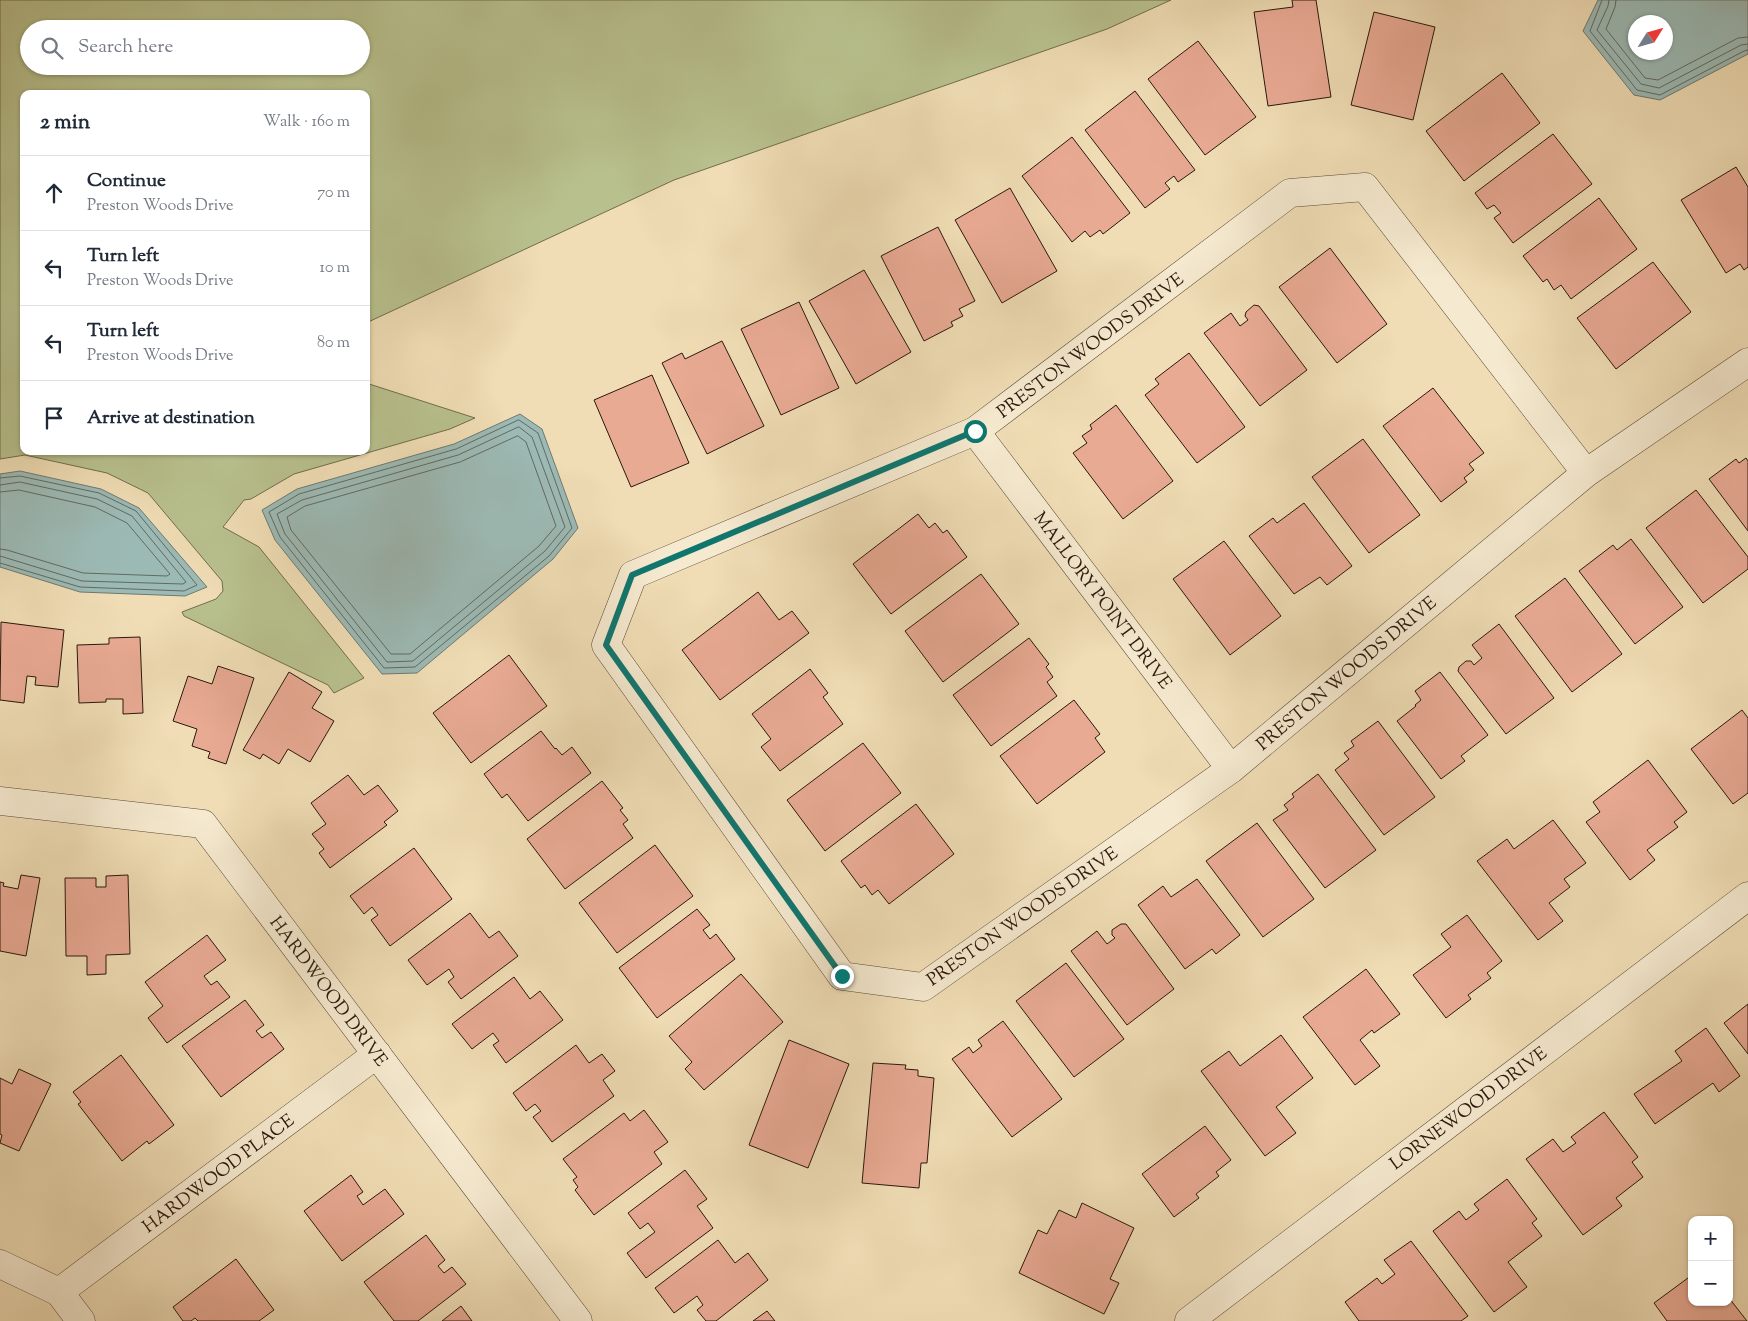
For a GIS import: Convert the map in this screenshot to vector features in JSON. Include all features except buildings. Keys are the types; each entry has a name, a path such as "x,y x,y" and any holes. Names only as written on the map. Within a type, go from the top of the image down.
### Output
{"street":[{"name":"PRESTON WOODS DRIVE","path":"1586,473 1365,187 1290,193 975,431 632,575 606,645 842,976 923,987 1231,769 1586,473 1748,362"},
{"name":"MALLORY POINT DRIVE","path":"975,431 1231,769"},
{"name":"HARDWOOD DRIVE","path":"0,801 203,824 578,1321"},
{"name":"LORNEWOOD DRIVE","path":"1189,1321 1748,896"},
{"name":"HARDWOOD PLACE","path":"59,1292 377,1054"},
{"path":"0,1264 59,1292 81,1321"}],"green space":[{"path":"0,0 1171,0 1107,29 674,180 370,321 370,90 20,90 20,455 25,455 0,459"},
{"path":"370,384 475,418 450,429 370,452"},
{"path":"25,455 360,455 294,474 251,499 244,500 223,527 259,547 364,678 334,693 328,685 184,616 182,612 216,599 223,591 222,581 148,493 107,473"}],"water":[{"path":"1598,0 1748,0 1748,54 1660,100 1634,95 1583,31"},
{"path":"520,414 542,429 578,528 553,559 417,673 382,674 275,540 262,510 297,489 454,444"},
{"path":"20,471 101,489 139,508 207,587 185,596 80,592 0,567 0,474"}],"route":[{"path":"842,976 606,645 632,575 975,431"}]}
